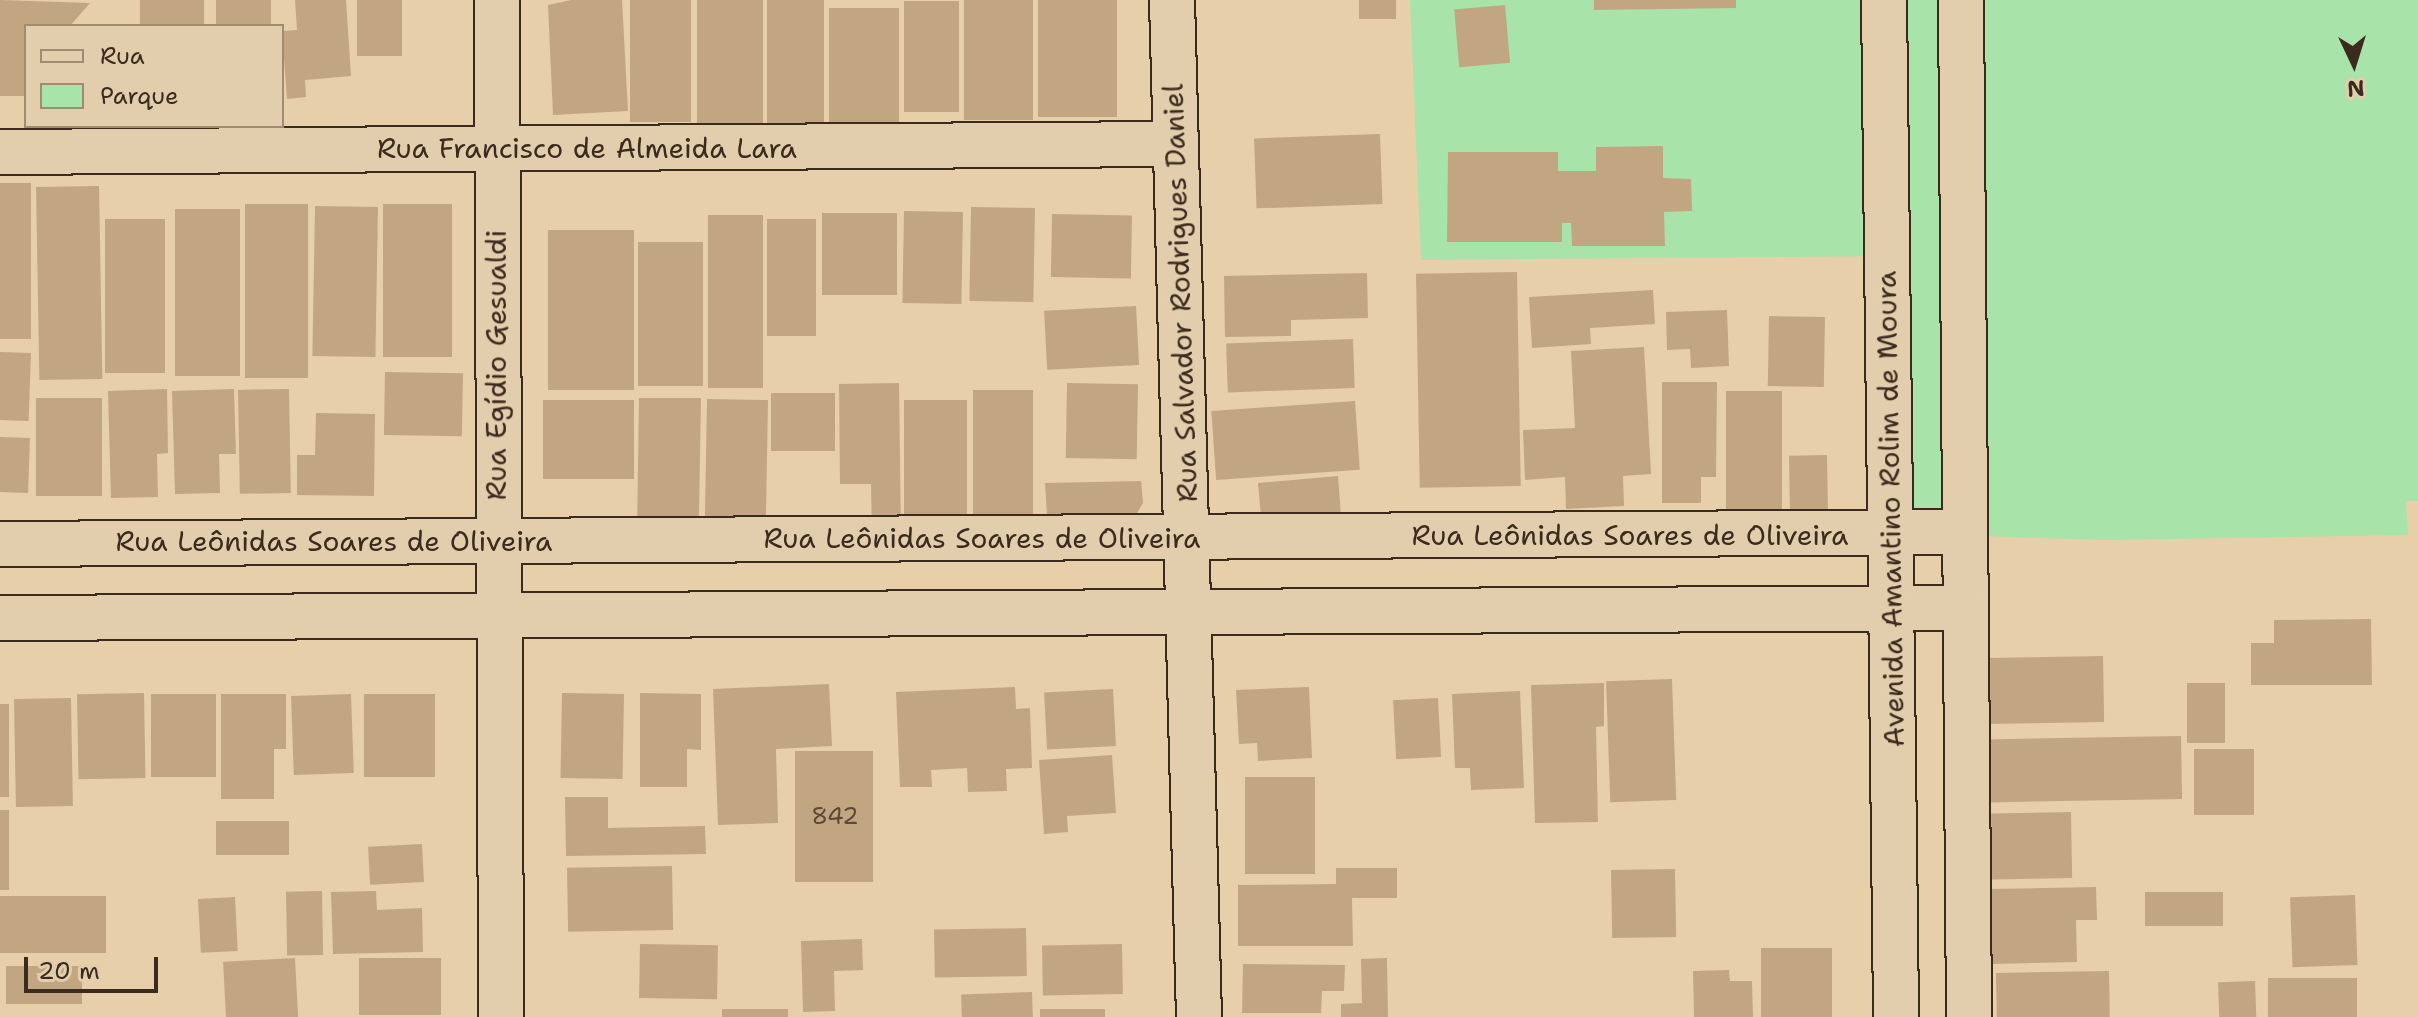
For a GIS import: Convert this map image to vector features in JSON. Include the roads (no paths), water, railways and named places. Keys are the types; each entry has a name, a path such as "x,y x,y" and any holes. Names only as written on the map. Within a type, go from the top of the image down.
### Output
{"street":[{"name":"Rua Egídio Gesualdi","path":"497,0 495,617 501,1017"},
{"name":"Rua Salvador Rodrigues Daniel","path":"1172,0 1199,1017"},
{"name":"Avenida Amantino Rolim de Moura","path":"1884,0 1896,1017"},
{"path":"1961,0 1969,1017"},
{"name":"Rua Francisco de Almeida Lara","path":"0,152 1174,144"},
{"name":"Rua Leônidas Soares de Oliveira","path":"0,544 1964,532"},
{"path":"0,618 1190,617 1964,608"}]}
